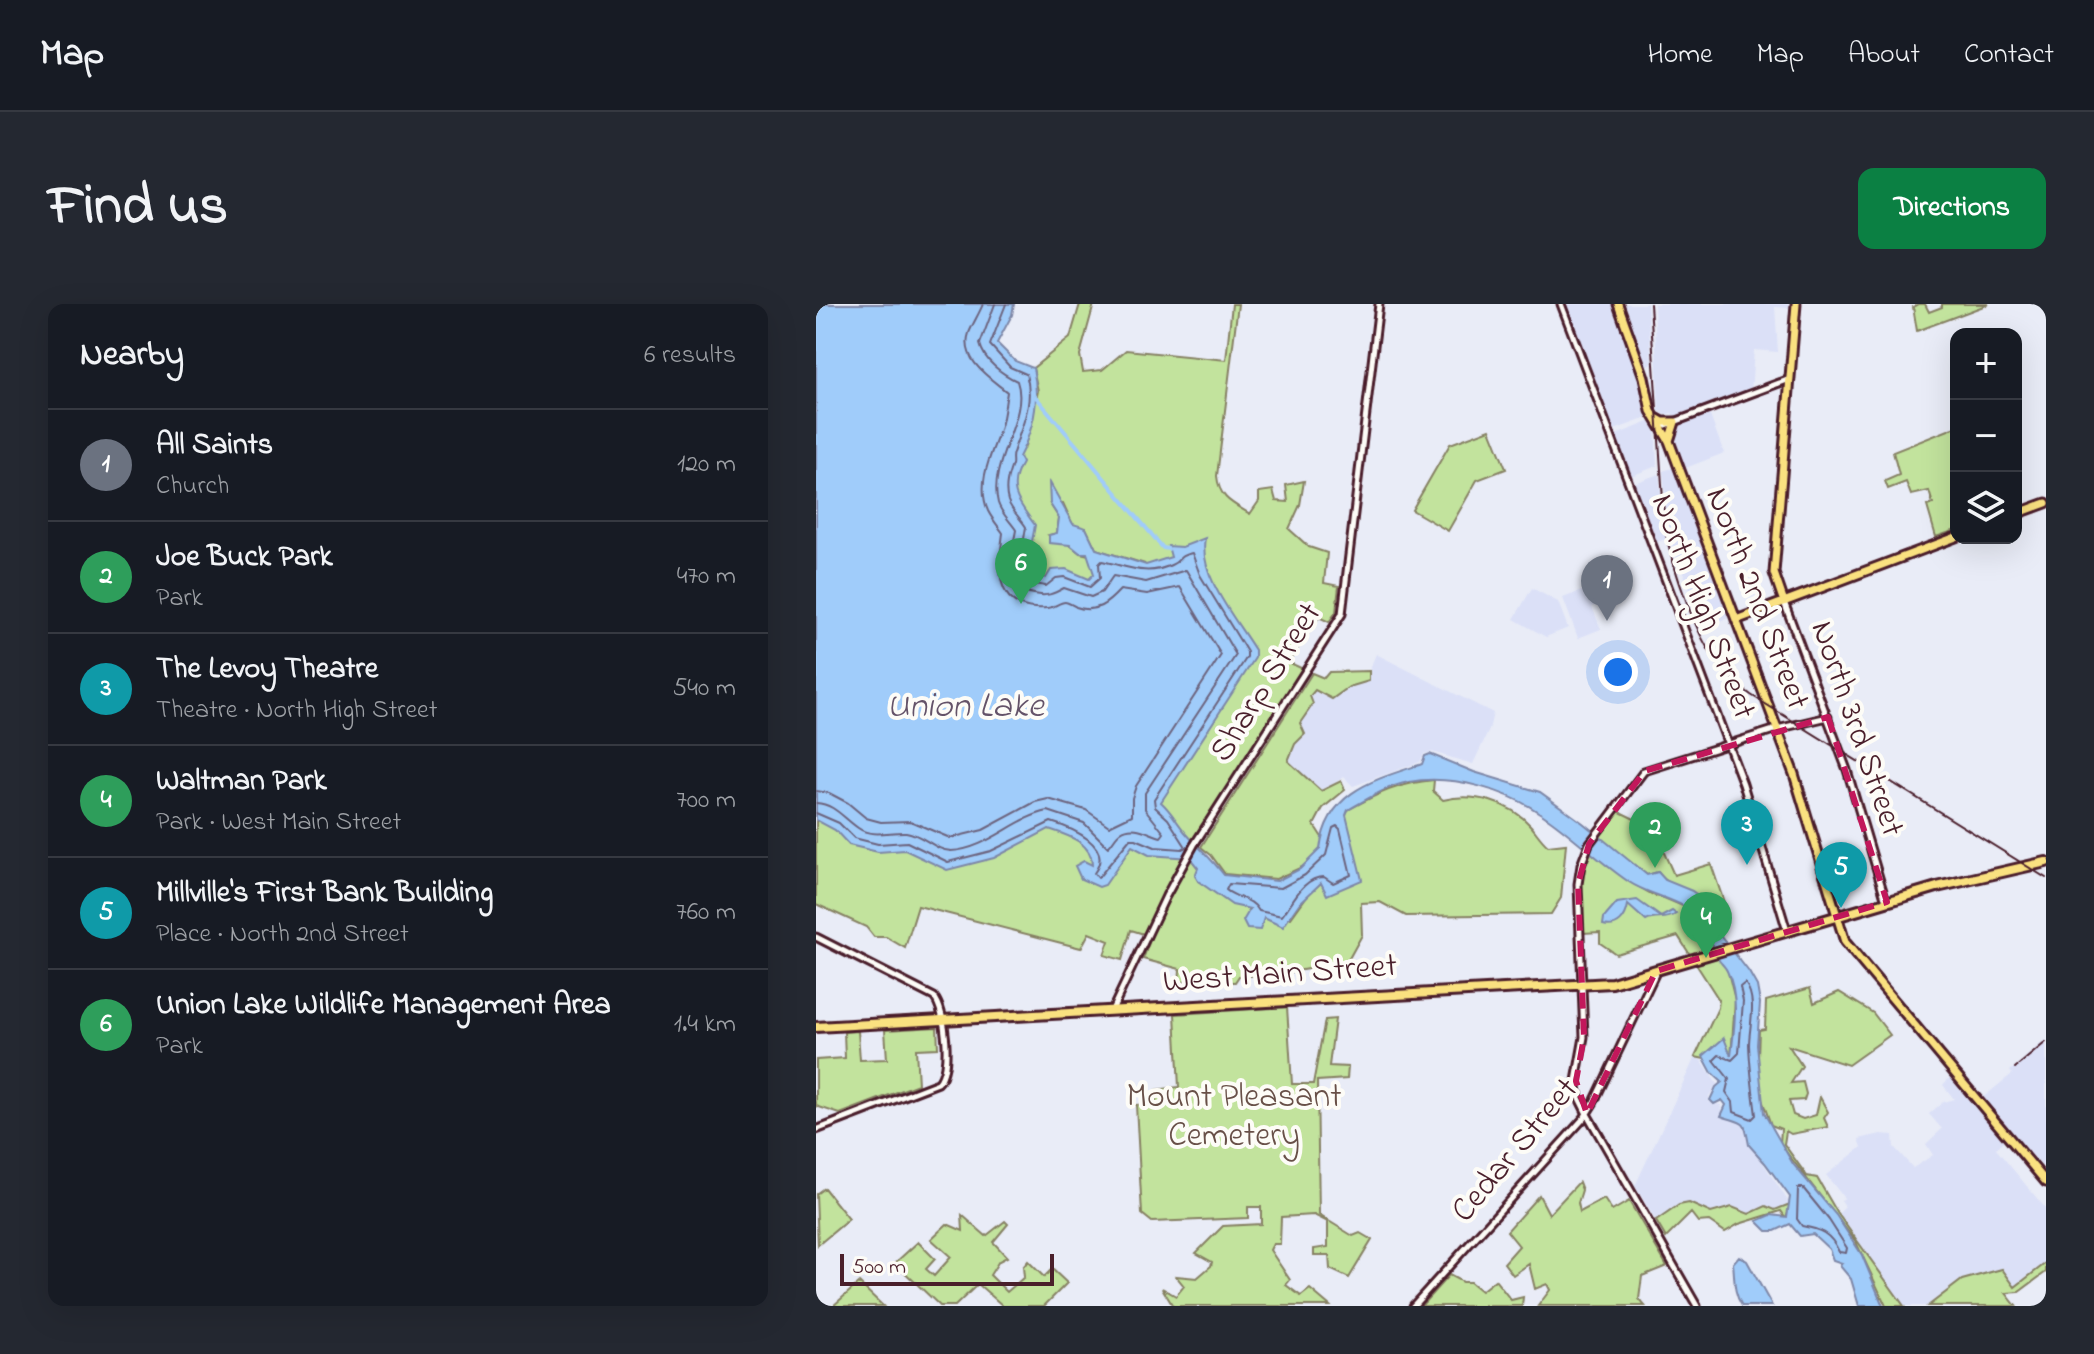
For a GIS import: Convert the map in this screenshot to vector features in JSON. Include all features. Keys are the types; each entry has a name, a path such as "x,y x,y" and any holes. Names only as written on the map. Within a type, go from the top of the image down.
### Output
{"highway":[{"name":"West Main Street","path":"816,1027 1617,982 1937,887 2046,862"}],"main road":[{"name":"North 2nd Street","path":"1618,304 1644,377 1654,418 1669,443 1796,779 1847,945 2046,1182"},
{"path":"1790,379 1796,304"},
{"name":"North 3rd Street","path":"1784,602 1774,573 1790,379"},
{"path":"1654,418 1675,422 1669,443"},
{"path":"2022,512 2046,503"},
{"path":"1736,620 1950,539"}],"street":[{"name":"Sharp Street","path":"1111,1012 1194,845 1342,614 1379,304"},
{"name":"North High Street","path":"1561,304 1748,798 1787,932"},
{"path":"1661,427 1790,379"},
{"name":"North 3rd Street","path":"1784,602 1847,770 1887,902"},
{"path":"1697,1306 1587,1114 1577,1085 1584,1043 1578,884 1586,850 1642,774 1777,729 1828,717"},
{"path":"816,937 929,993 939,1003 943,1020 945,1070 938,1083 816,1130"},
{"name":"Cedar Street","path":"1413,1306 1587,1114 1656,971"}],"highlighted area":[{"path":"1828,717 1887,902 1656,971 1587,1114 1576,1081 1584,1037 1578,884 1589,844 1645,771"}],"shaded area":[{"path":"1565,304 1613,304 1643,384 1647,418 1614,430"},
{"path":"1622,304 1647,304 1652,363 1645,366"},
{"path":"1654,304 1789,304 1789,308 1775,307 1778,352 1754,350 1751,393 1676,422 1672,413 1665,415 1659,411"},
{"path":"1709,413 1724,453 1683,469 1672,435 1675,427"},
{"path":"1649,422 1655,425 1657,466 1631,476 1616,435"},
{"path":"1675,467 1731,617 1704,627 1672,543 1667,516 1663,471"},
{"path":"1659,474 1666,539 1657,542 1634,483"},
{"path":"1605,582 1612,599 1592,607 1601,629 1578,638 1563,598"},
{"path":"1532,588 1558,602 1568,628 1546,637 1514,619"},
{"path":"1376,654 1493,713 1489,730 1473,764 1432,752 1424,754 1420,762 1353,786 1344,777 1321,792 1288,761 1295,744 1305,734 1299,723 1313,704 1310,696 1315,690 1332,699 1349,687 1368,681"},
{"path":"2046,1039 2046,1165 2043,1167 1981,1099 2012,1074 2010,1071"},
{"path":"1695,1057 1700,1059 1717,1084 1709,1096 1709,1102 1721,1105 1723,1116 1743,1121 1759,1157 1790,1204 1774,1210 1766,1206 1749,1215 1732,1207 1711,1213 1679,1205 1656,1221 1635,1186"},
{"path":"1950,1077 2004,1141 1996,1149 2046,1209 2046,1263 2015,1287 1962,1280 1928,1306 1904,1306 1838,1214 1845,1207 1841,1201 1844,1198 1826,1175 1862,1147 1859,1139 1881,1134 1893,1135 1894,1147 1913,1168 1933,1155 1926,1144 1942,1129 1929,1114 1943,1102 1954,1099 1943,1085"}],"green space":[{"name":"Union Lake","path":"816,304 995,339 1025,446 1038,391 1033,368 1070,338 1080,304 1094,304 1080,355 1083,372 1102,370 1126,350 1226,360 1232,304 1238,304 1217,476 1220,490 1250,514 1259,501 1259,492 1273,490 1276,501 1288,502 1286,485 1304,481 1300,505 1289,529 1309,547 1327,553 1324,583 1339,586 1336,612 1329,622 1319,617 1292,657 1290,663 1303,669 1193,840 1144,934 1131,930 1122,960 1104,955 1109,941 1089,933 1081,948 918,906 905,948 886,937 874,937 866,927 816,904","holes":["1063,503 1073,525 1086,528 1096,549 1145,564 1136,565 1080,553 1049,535 1057,533 1059,518 1050,504"]},
{"path":"1925,304 1929,312 1942,307 1942,304 1989,304 1917,331 1913,307"},
{"path":"1490,429 1506,469 1477,480 1448,531 1412,510 1450,444"},
{"path":"1950,429 1950,532 1936,537 1927,506 1933,504 1929,491 1911,495 1906,482 1888,489 1885,481 1899,475 1893,452"},
{"path":"1369,671 1369,681 1349,687 1332,699 1315,690 1310,696 1313,704 1300,723 1305,734 1295,744 1288,761 1321,791 1341,781 1345,790 1323,808 1314,825 1325,842 1315,861 1276,879 1225,874 1201,847 1312,673 1324,678 1329,672"},
{"path":"1434,780 1433,791 1443,800 1478,798 1502,805 1531,826 1548,846 1566,844 1561,898 1551,914 1406,916 1380,902 1361,903 1362,935 1347,962 1274,975 1239,976 1235,982 1187,980 1179,985 1180,969 1143,959 1156,924 1190,858 1198,868 1198,881 1264,918 1291,918 1312,889 1321,883 1348,826 1345,815 1348,810 1389,790"},
{"path":"1618,811 1653,828 1674,875 1711,864 1728,914 1711,919 1700,898 1673,885 1658,872 1647,875 1598,837"},
{"path":"1591,852 1630,882 1655,896 1685,907 1702,920 1728,972 1735,1000 1731,1058 1719,1062 1695,1057 1719,1000 1678,936 1616,954 1600,943 1600,932 1583,933 1581,879"},
{"path":"1810,988 1814,1003 1839,992 1873,1013 1890,1035 1848,1065 1789,1046 1802,1066 1791,1083 1803,1082 1806,1094 1804,1100 1789,1101 1793,1115 1803,1119 1816,1115 1820,1097 1828,1112 1824,1118 1828,1127 1791,1134 1786,1131 1784,1144 1807,1176 1817,1178 1838,1214 1904,1306 1886,1306 1856,1242 1780,1144 1781,1129 1771,1125 1757,1085 1759,1030 1765,1029 1766,1001"},
{"name":"Mount Pleasant Cemetery","path":"1287,1007 1292,1084 1313,1084 1325,1020 1335,1019 1329,1066 1348,1067 1347,1079 1317,1081 1319,1215 1353,1236 1360,1233 1372,1240 1349,1278 1330,1269 1329,1255 1314,1255 1314,1249 1328,1247 1328,1222 1314,1215 1281,1217 1280,1244 1273,1244 1270,1250 1290,1280 1286,1285 1301,1296 1310,1289 1330,1306 1173,1306 1162,1288 1176,1296 1184,1286 1176,1276 1197,1278 1211,1266 1212,1262 1196,1253 1223,1226 1261,1224 1261,1207 1248,1207 1248,1218 1152,1222 1142,1214 1136,1105 1156,1102 1156,1090 1179,1087 1175,1014"},
{"path":"937,1027 938,1048 916,1049 918,1084 840,1114 816,1106 816,1060 845,1058 844,1032 858,1031 860,1060 887,1059 885,1030"},
{"path":"1579,1182 1582,1190 1578,1203 1580,1212 1604,1199 1612,1211 1629,1201 1667,1266 1642,1276 1639,1299 1645,1306 1538,1306 1550,1290 1547,1284 1535,1289 1529,1264 1513,1275 1504,1263 1519,1246 1507,1231 1539,1195 1549,1214"},
{"path":"824,1188 849,1219 818,1245 816,1194"},
{"path":"1689,1203 1711,1213 1732,1207 1749,1214 1766,1206 1775,1210 1790,1204 1786,1218 1781,1211 1739,1224 1725,1232 1709,1221 1698,1222 1691,1213 1666,1238 1656,1221 1679,1205"},
{"path":"962,1215 986,1236 1005,1221 1008,1224 993,1242 1007,1257 999,1261 990,1275 1007,1292 1024,1277 1023,1267 1028,1261 1044,1277 1052,1269 1067,1283 1044,1306 1003,1306 978,1284 955,1306 940,1306 895,1263 918,1242 935,1259 926,1269 934,1276 951,1257 931,1239 947,1224 963,1231"},
{"path":"2046,1263 2046,1272 2019,1292 2006,1293 2016,1306 1928,1306 1962,1280 2002,1269 2015,1287"},
{"path":"1449,1275 1462,1282 1470,1282 1481,1291 1495,1280 1511,1300 1523,1297 1522,1306 1421,1306"},
{"path":"859,1283 883,1306 833,1306"}],"water":[{"name":"Union Lake","path":"816,304 1014,304 1012,315 997,343 1015,361 1033,368 1035,379 1034,413 1019,457 1022,463 1015,481 1016,496 1035,525 1028,564 1030,575 1046,578 1051,570 1066,569 1089,579 1094,574 1087,553 1080,553 1070,545 1049,543 1049,535 1057,533 1059,518 1050,504 1049,481 1073,524 1086,528 1096,549 1146,565 1171,557 1168,546 1182,547 1205,538 1204,552 1213,582 1255,650 1255,658 1161,802 1224,875 1277,881 1300,869 1320,849 1324,829 1343,801 1370,783 1422,764 1425,756 1430,754 1474,772 1540,792 1647,875 1658,872 1665,880 1692,891 1705,901 1718,932 1757,986 1760,1003 1757,1045 1764,1113 1793,1164 1836,1215 1862,1255 1883,1306 1859,1306 1851,1279 1840,1266 1842,1263 1833,1260 1829,1249 1813,1234 1800,1236 1790,1224 1767,1231 1757,1221 1771,1215 1787,1217 1790,1197 1749,1145 1743,1124 1721,1116 1726,1105 1722,1100 1714,1104 1710,1100 1722,1082 1712,1073 1703,1056 1724,1038 1731,1056 1735,1002 1731,981 1703,923 1689,909 1629,882 1554,823 1513,798 1479,786 1443,780 1409,782 1377,793 1348,810 1346,815 1362,880 1327,895 1321,883 1299,904 1283,927 1264,918 1260,930 1247,929 1243,921 1250,909 1232,905 1198,881 1195,876 1198,868 1190,858 1149,855 1132,846 1105,885 1099,887 1081,879 1075,866 1084,861 1092,865 1083,845 1049,829 994,858 947,870 905,850 878,852 849,845 835,830 816,820"},
{"path":"1637,900 1661,917 1672,911 1676,914 1646,921 1628,905 1620,921 1603,925 1604,918 1617,903"},
{"path":"1739,1256 1747,1261 1772,1306 1742,1306 1736,1291 1733,1263"}],"waterway":[{"path":"1035,396 1163,548 1168,549"}],"railway":[{"path":"1650,304 1665,530 1686,600 1710,652 1726,673 1751,695 2046,878"},
{"path":"2015,1068 2046,1042"}],"place":[{"name":"Union Lake Wildlife Management Area","path":"1021,604"},
{"name":"All Saints","path":"1607,621"},
{"name":"The Levoy Theatre","path":"1747,865"},
{"name":"Joe Buck Park","path":"1655,868"},
{"name":"Millville's First Bank Building","path":"1841,908"},
{"name":"Waltman Park","path":"1706,958"}]}
